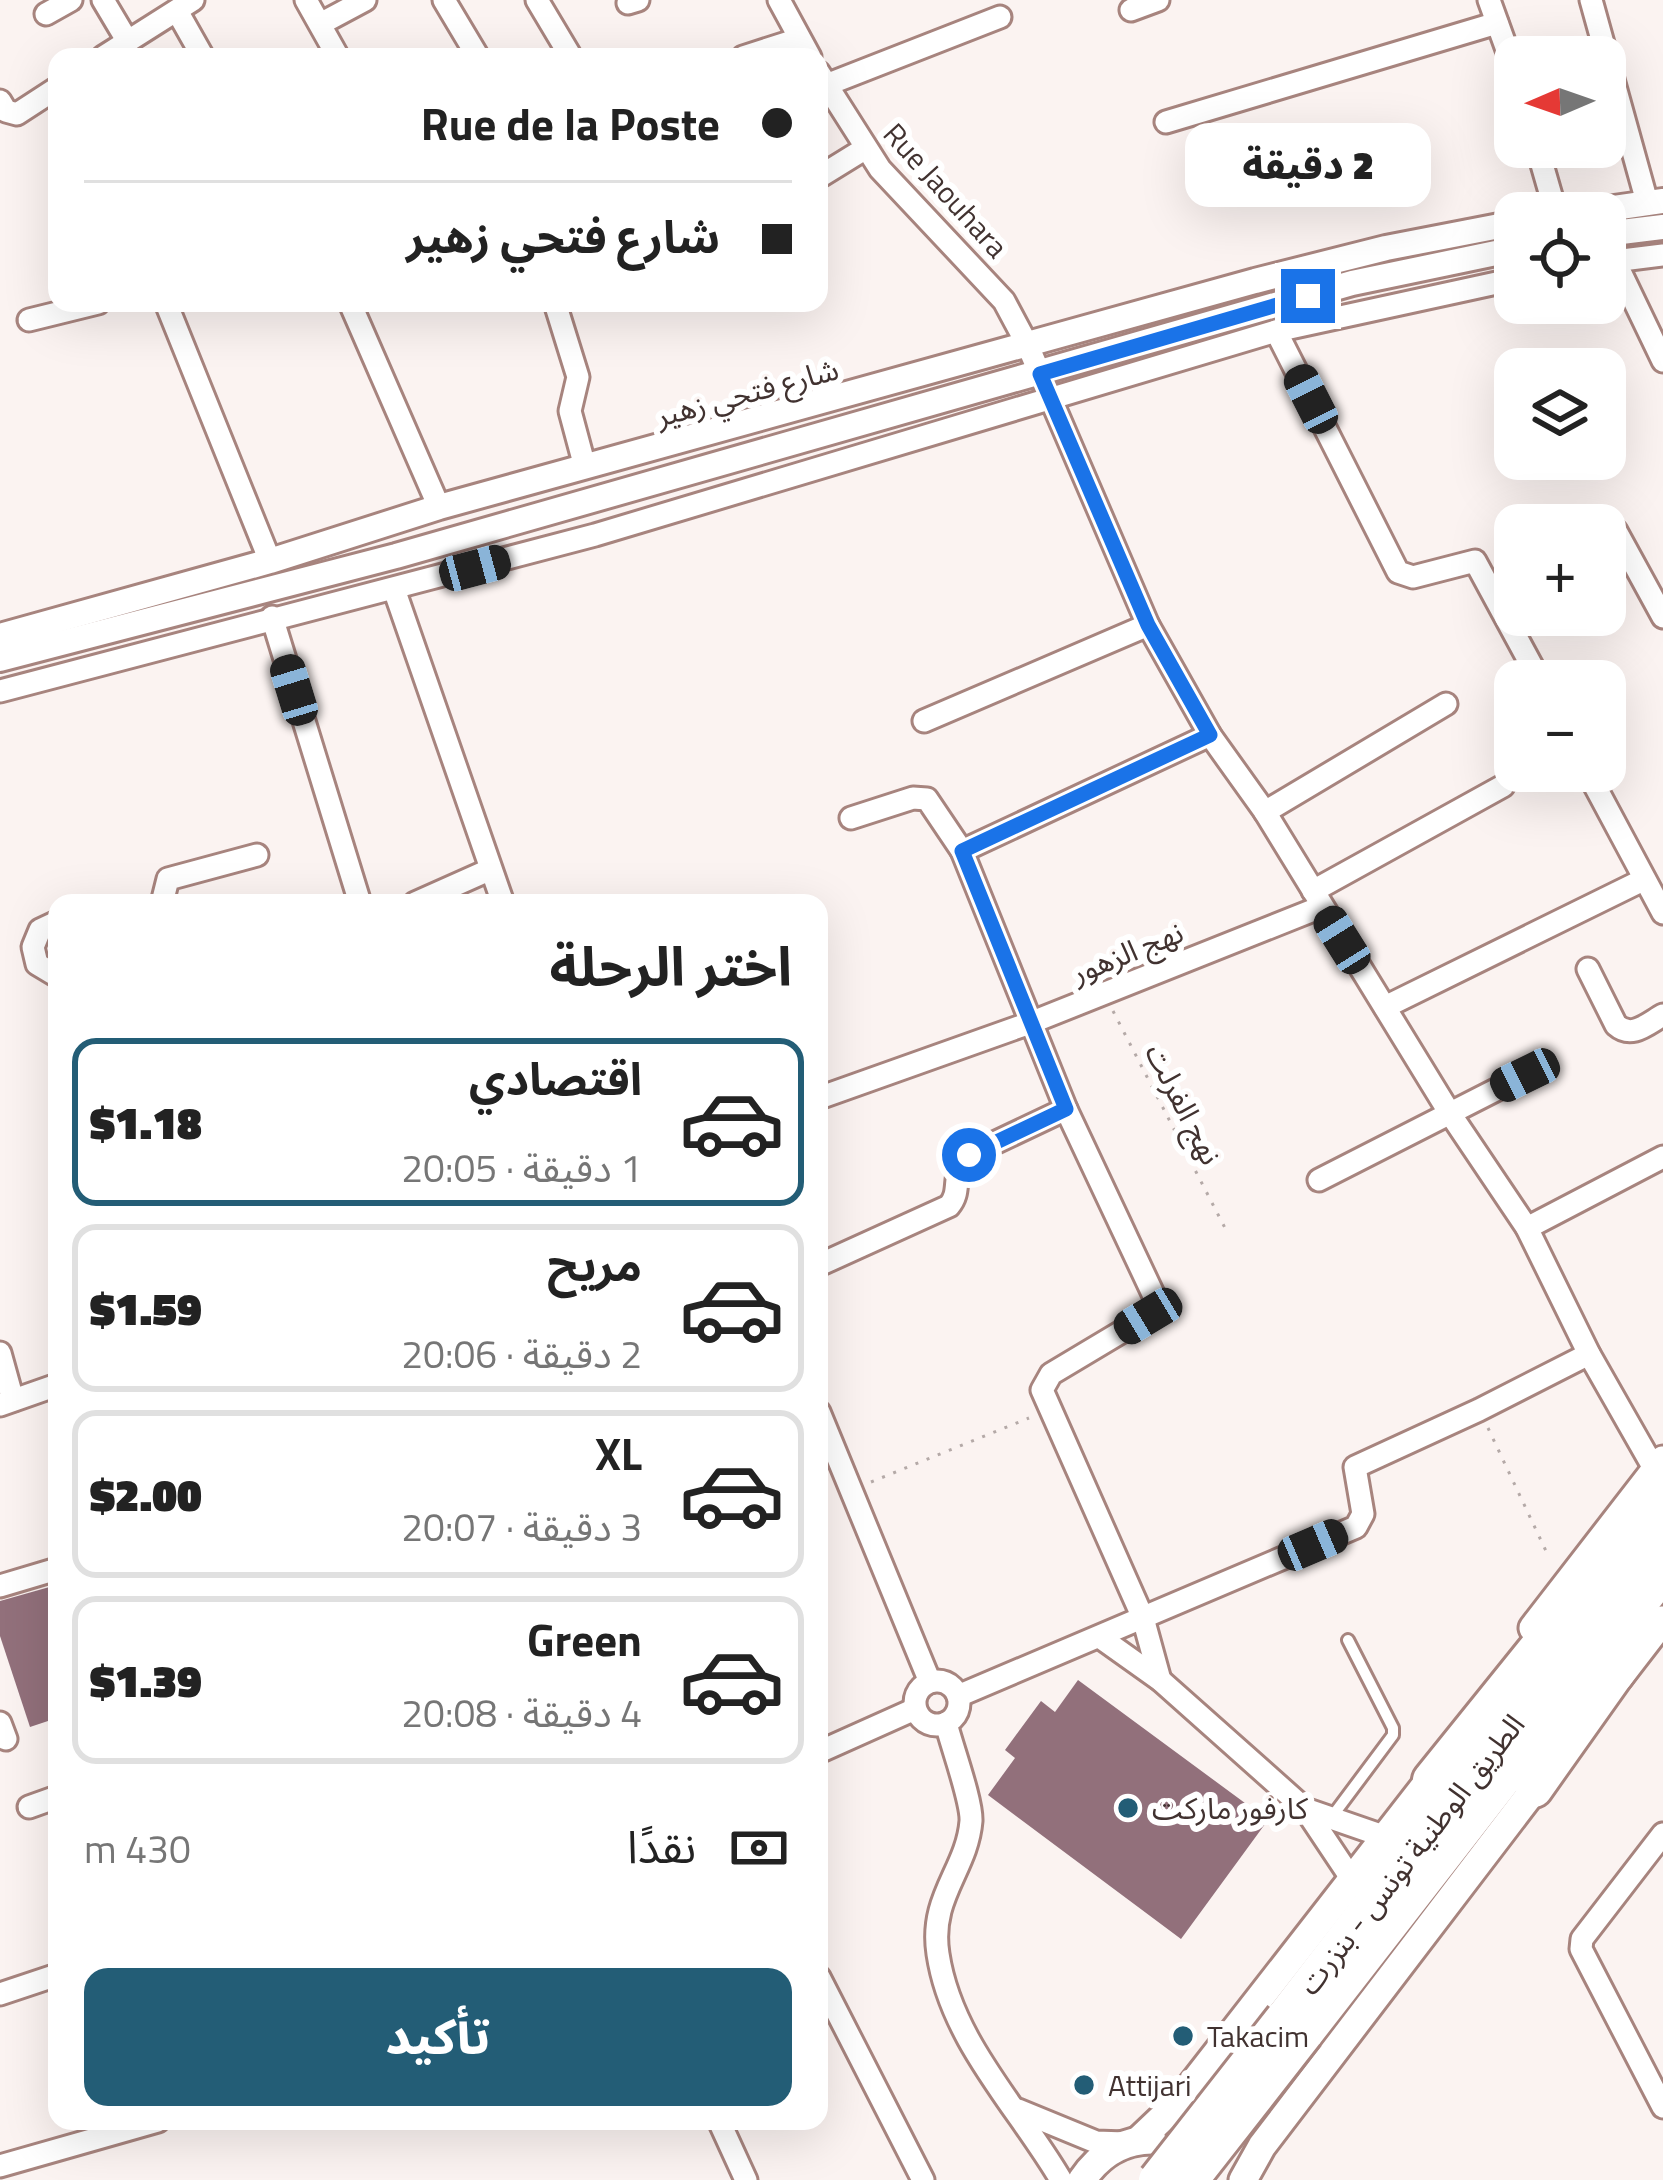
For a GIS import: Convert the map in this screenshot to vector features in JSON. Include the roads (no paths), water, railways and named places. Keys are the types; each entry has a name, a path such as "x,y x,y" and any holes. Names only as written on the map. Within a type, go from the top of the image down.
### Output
{"highway":[{"path":"1432,1780 1660,1474"},
{"name":"الطريق الوطنية تونس - بنزرت","path":"1190,2180 1294,2026 1663,1526"},
{"name":"الطريق الوطنية تونس - بنزرت","path":"1156,2180 1294,2026 1663,1573"},
{"path":"1534,1789 1663,1606"}],"main road":[{"path":"1243,2180 1262,2146 1663,1620"},
{"path":"1082,2180 1092,2165 1132,2142 1178,2103 1432,1780"},
{"path":"1132,2142 1164,2140 1188,2148 1209,2164 1219,2180"}],"street":[{"path":"46,14 70,0"},
{"path":"103,0 114,48"},
{"path":"307,0 334,48"},
{"path":"322,23 364,0"},
{"path":"444,0 473,48"},
{"path":"537,0 566,48"},
{"path":"779,0 805,48"},
{"path":"1132,10 1159,0"},
{"path":"1489,0 1501,36"},
{"path":"1591,0 1655,201"},
{"path":"121,48 185,5 200,48"},
{"path":"828,77 1000,17"},
{"path":"1166,122 1496,23"},
{"name":"Rue Jaouhara","path":"828,88 880,169 992,284 1028,346 1148,625 1210,735 1265,812 1527,1228 1589,1354 1660,1474"},
{"path":"0,101 6,111 17,114 48,94"},
{"path":"828,171 866,148"},
{"name":"شارع فتحي زهير","path":"0,636 585,467 1387,248 1494,227"},
{"path":"1626,232 1663,227"},
{"name":"شارع فتحي زهير","path":"0,659 396,556 1352,283 1494,253"},
{"path":"1626,260 1663,255"},
{"path":"0,692 595,535 1276,331 1494,284"},
{"path":"1626,292 1663,361"},
{"path":"29,320 61,312"},
{"path":"170,312 270,561"},
{"path":"354,312 439,507"},
{"path":"558,312 578,377 571,411 585,467"},
{"path":"1276,331 1398,572 1413,577 1475,561 1529,660"},
{"path":"1626,549 1663,617"},
{"path":"394,590 499,894"},
{"path":"272,617 357,894"},
{"path":"924,721 1148,625"},
{"path":"1265,812 1447,704"},
{"path":"962,851 1210,735"},
{"name":"نهج الزهور","path":"828,1095 1104,994 1317,899 1494,791"},
{"path":"1598,792 1663,913"},
{"path":"851,818 913,798 927,799 962,851 1066,1109 1155,1298 1148,1316 1051,1374 1042,1390 1143,1618 1160,1680"},
{"path":"164,894 168,879 256,855"},
{"path":"435,894 490,870"},
{"path":"1385,1007 1643,880"},
{"path":"48,926 40,930 33,947 37,964 48,971"},
{"path":"1588,969 1624,1032 1663,1015"},
{"path":"1319,1180 1525,1075"},
{"path":"828,1260 949,1206 956,1195 957,1168 969,1155 1066,1109"},
{"path":"1527,1228 1663,1157"},
{"path":"0,1353 7,1402 48,1388"},
{"path":"958,1696 1356,1527 1363,1514 1354,1467 1589,1354"},
{"path":"828,1433 930,1682"},
{"path":"0,1586 48,1572"},
{"path":"1101,1639 1160,1680 1305,1809 1353,1881"},
{"path":"930,1682 947,1683 958,1696 956,1713 946,1723 926,1722 916,1709 917,1692 930,1682"},
{"path":"828,1748 916,1709"},
{"path":"946,1723 971,1820 940,1907 938,1957 991,2082 1017,2110 1061,2180"},
{"path":"29,1807 48,1800"},
{"path":"1305,1809 1386,1838"},
{"path":"1663,1834 1582,1939 1581,1949 1663,2107"},
{"path":"0,1994 48,1978"},
{"path":"828,1995 923,2180"},
{"path":"1017,2110 1096,2142 1132,2142"},
{"path":"0,2166 126,2130"},
{"path":"723,2130 746,2180"}],"lane":[{"path":"1331,1818 1393,1735 1348,1640"}],"place":[{"name":"كارفور ماركت","path":"1128,1808"},
{"name":"Takacim","path":"1183,2036"},
{"name":"Attijari","path":"1084,2085"}]}
